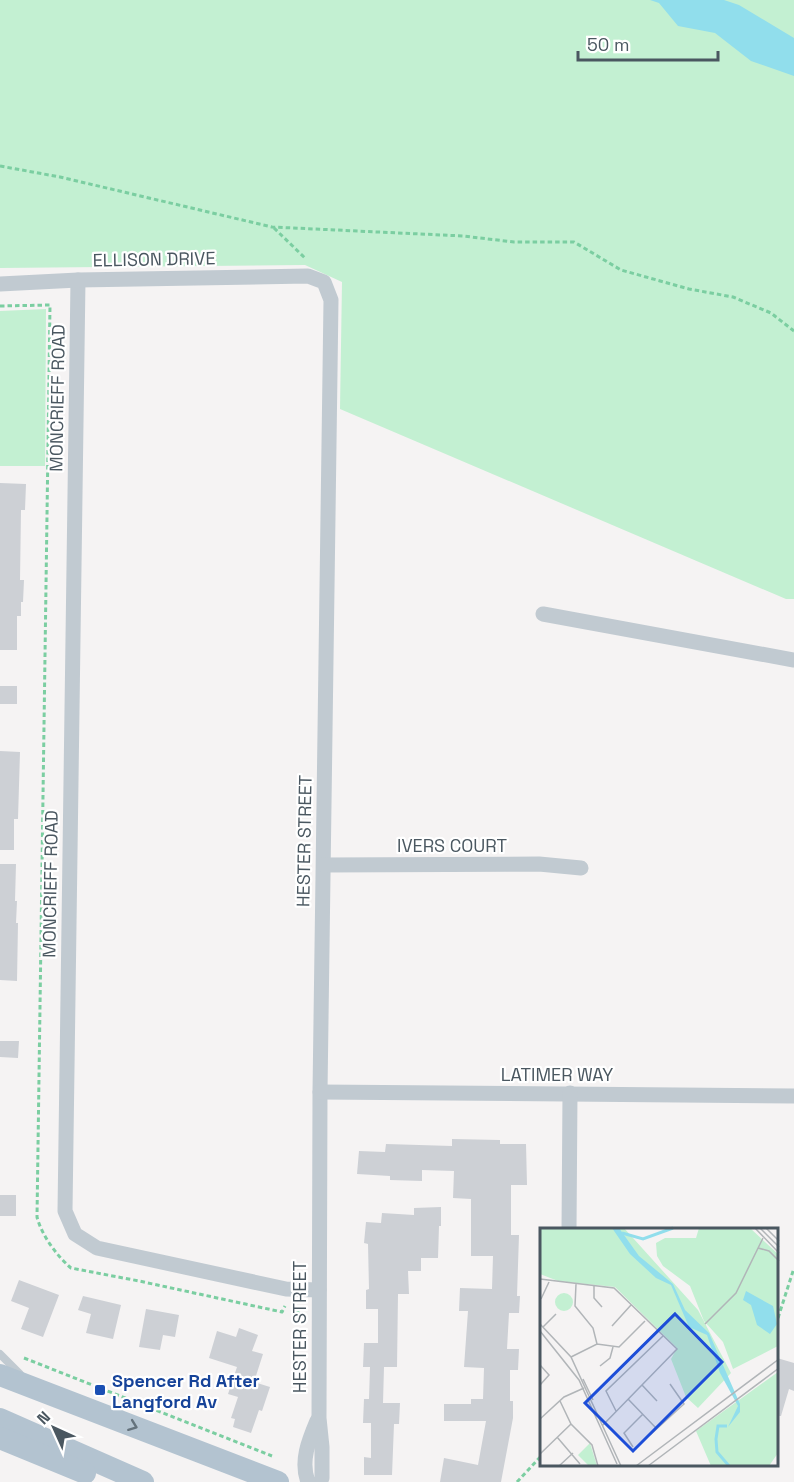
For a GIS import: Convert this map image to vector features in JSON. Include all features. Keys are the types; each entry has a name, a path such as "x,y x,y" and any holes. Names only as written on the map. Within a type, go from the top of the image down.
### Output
{"main road":[{"path":"0,1375 279,1482"},
{"path":"0,1419 142,1482"},
{"path":"0,1438 101,1480 142,1482"}],"street":[{"name":"ELLISON DRIVE","path":"0,284 78,280 308,276"},
{"name":"HESTER STREET","path":"308,276 324,282 331,300 320,1092 319,1418 322,1447 320,1482"},
{"name":"MONCRIEFF ROAD","path":"78,280 65,1211 75,1234 97,1248 286,1289 319,1290"},
{"path":"543,614 794,660"},
{"name":"IVERS COURT","path":"324,865 539,864 581,868"},
{"name":"LATIMER WAY","path":"320,1092 794,1096"},
{"path":"569,1228 570,1093"},
{"name":"HESTER STREET","path":"308,1482 304,1471 308,1444 319,1418"}],"lane":[{"path":"0,1354 37,1389"}],"path":[{"path":"0,166 60,177 272,227 463,236 514,242 574,242 621,270 689,289 733,297 771,313 794,331"},
{"path":"272,227 307,261 308,276"},
{"path":"0,306 50,305 37,1217 40,1229 63,1261 71,1268 282,1312 286,1303 300,1312 302,1320"},
{"path":"779,1312 794,1268"},
{"path":"22,1357 275,1457"},
{"path":"517,1482 540,1457"}],"green space":[{"path":"0,0 794,0 794,599 786,599 340,409 342,282 305,265 0,268"},
{"path":"46,309 45,466 0,466 0,311"}],"water":[{"path":"650,0 724,0 739,5 794,38 794,76 751,61 715,33 678,26 659,3"}],"building":[{"path":"0,483 26,484 25,510 21,510 20,580 24,580 21,616 17,616 17,650 0,650"},
{"path":"0,686 17,686 17,704 0,704"},
{"path":"0,751 20,752 18,819 14,819 14,850 0,850"},
{"path":"0,864 16,864 17,981 0,980"},
{"path":"0,1041 19,1041 18,1058 0,1057"},
{"path":"452,1139 500,1140 500,1144 526,1144 527,1185 511,1185 511,1235 519,1235 517,1296 520,1296 519,1313 509,1313 507,1349 519,1349 518,1370 510,1370 510,1401 513,1401 513,1418 501,1482 440,1482 444,1458 478,1465 486,1421 444,1421 444,1404 471,1404 471,1399 483,1399 484,1368 464,1367 468,1311 459,1311 460,1288 492,1289 493,1256 471,1256 471,1199 453,1198 454,1171 422,1170 422,1181 390,1180 390,1176 357,1174 359,1151 385,1152 386,1144 452,1146"},
{"path":"0,1195 16,1195 16,1216 0,1216"},
{"path":"441,1207 438,1258 421,1258 421,1271 408,1271 409,1294 398,1294 397,1367 384,1367 383,1403 400,1403 399,1424 394,1424 392,1475 364,1475 364,1457 371,1458 371,1423 363,1423 364,1399 369,1399 370,1367 363,1367 364,1343 378,1343 378,1309 366,1309 366,1290 369,1289 368,1244 364,1243 366,1222 381,1223 382,1213 414,1215 414,1208"},
{"path":"19,1280 59,1295 43,1337 21,1329 29,1308 11,1301"},
{"path":"83,1296 121,1305 113,1339 86,1333 91,1314 78,1310"},
{"path":"146,1309 179,1315 175,1337 163,1335 160,1350 139,1347"},
{"path":"239,1328 258,1335 252,1351 263,1354 254,1382 270,1387 251,1433 233,1427 235,1419 231,1418 238,1397 228,1394 237,1367 209,1358 217,1331 236,1337"},
{"path":"779,1359 794,1363 794,1391 789,1389 781,1416 779,1416"}],"place":[{"name":"Spencer Rd After Langford Av","path":"100,1390"}]}
